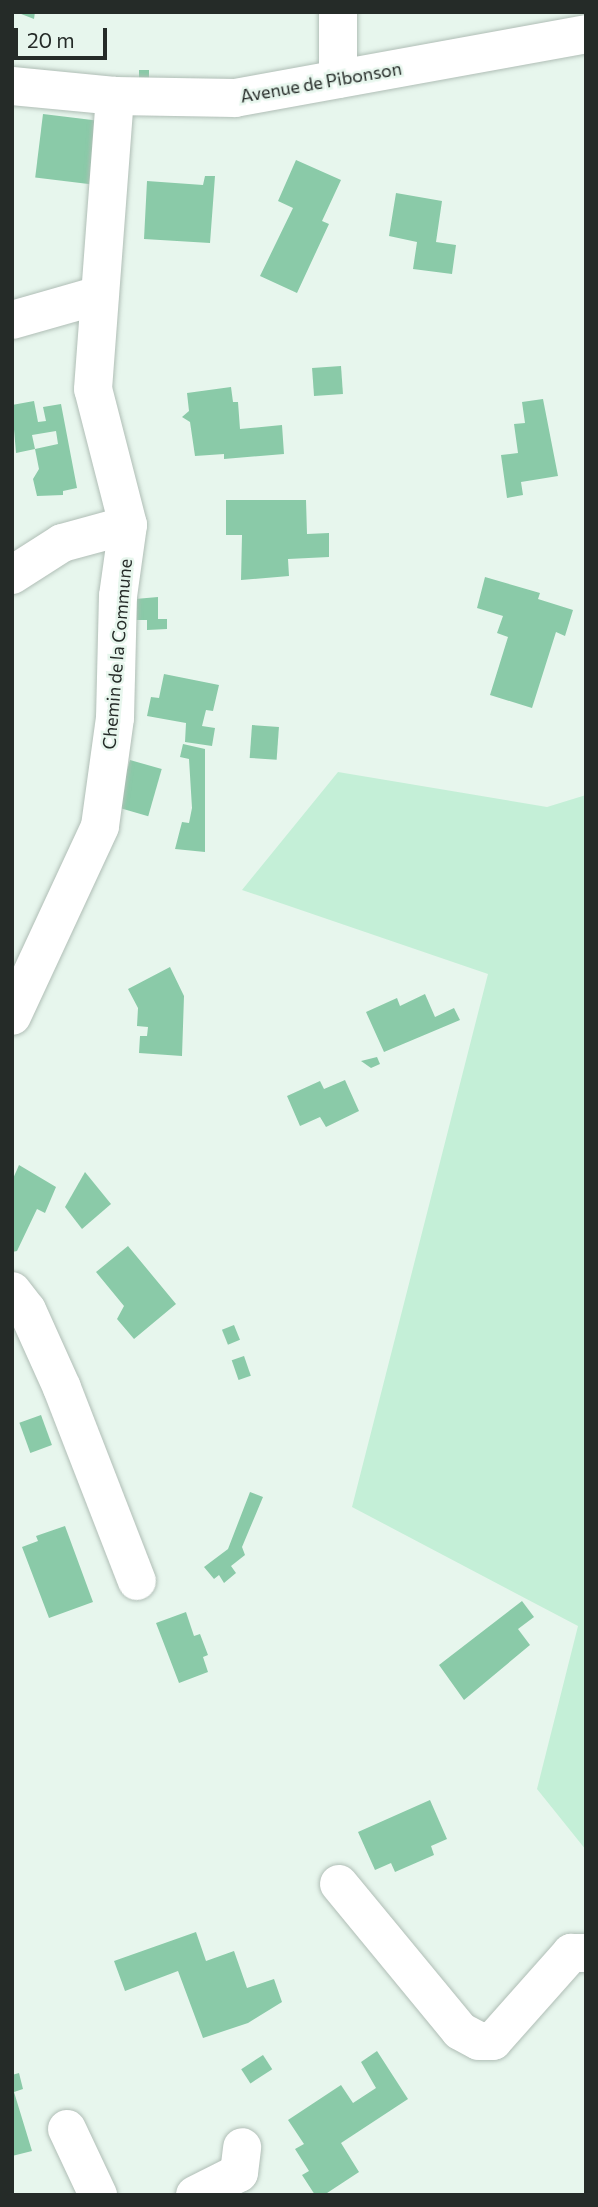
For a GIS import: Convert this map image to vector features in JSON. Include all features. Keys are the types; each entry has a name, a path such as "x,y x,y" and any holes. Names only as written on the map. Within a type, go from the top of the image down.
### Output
{"street":[{"path":"338,12 338,79"},
{"name":"Avenue de Pibonson","path":"12,86 115,96 235,98 586,34"},
{"path":"12,575 62,542 128,525 93,389 115,96"},
{"path":"12,320 100,295"},
{"name":"Chemin de la Commune","path":"12,1016 100,826 115,718 118,596 128,525"},
{"path":"12,1290 27,1310 62,1388 137,1581"},
{"path":"339,1885 460,2031 479,2041 493,2041 571,1953 586,1953"},
{"path":"67,2129 98,2195"},
{"path":"195,2195 239,2174 242,2147"}],"green space":[{"path":"338,772 547,807 586,795 586,1850 537,1789 578,1626 352,1507 488,974 242,890"}],"building":[{"path":"16,12 35,12 34,19"},
{"path":"139,70 149,70 149,80 139,80"},
{"path":"43,114 105,122 97,185 35,178"},
{"path":"296,160 341,180 322,221 329,224 297,293 260,276 293,208 278,201"},
{"path":"205,176 215,176 210,243 144,239 147,181 203,185"},
{"path":"396,193 442,201 436,242 456,245 452,274 413,269 417,242 389,236"},
{"path":"341,366 343,394 314,396 312,368"},
{"path":"231,387 233,402 238,402 240,429 282,425 284,454 224,459 224,454 195,456 190,422 182,417 189,411 187,393"},
{"path":"543,399 558,476 521,482 523,495 507,498 501,455 518,453 514,424 525,423 522,402"},
{"path":"34,401 38,422 46,421 43,407 61,404 77,488 63,491 63,495 37,496 33,479 39,469 35,449 16,453 12,405","holes":["56,431 58,444 35,449 32,435"]},
{"path":"226,500 306,500 307,534 329,533 329,557 288,559 289,576 241,580 242,535 226,535"},
{"path":"485,577 540,593 538,599 573,610 565,636 556,632 532,708 490,695 508,637 497,633 503,616 477,608"},
{"path":"158,597 158,619 167,619 167,629 147,630 147,620 124,620 124,600"},
{"path":"164,674 219,685 213,711 206,710 202,726 215,728 212,746 185,742 186,723 147,716 151,697 159,698"},
{"path":"252,725 279,727 277,760 250,758"},
{"path":"183,744 205,749 205,852 175,849 182,822 189,823 192,808 189,759 180,757"},
{"path":"130,760 162,769 148,816 116,807"},
{"path":"170,967 184,996 182,1056 139,1053 140,1036 147,1036 148,1027 137,1026 138,1008 128,989"},
{"path":"425,994 435,1017 454,1008 460,1020 384,1052 366,1012 397,998 400,1006"},
{"path":"377,1057 380,1064 371,1068 361,1061"},
{"path":"345,1080 359,1111 326,1127 320,1117 300,1126 287,1096 320,1081 324,1089"},
{"path":"19,1165 56,1187 45,1213 37,1209 17,1251 12,1252 12,1181"},
{"path":"85,1172 111,1204 82,1229 65,1207"},
{"path":"128,1246 176,1304 134,1339 117,1319 124,1306 96,1272"},
{"path":"234,1325 240,1340 228,1345 222,1330"},
{"path":"244,1356 251,1376 239,1380 232,1360"},
{"path":"41,1415 52,1445 30,1453 19,1423"},
{"path":"250,1492 263,1497 242,1547 245,1555 231,1566 236,1573 224,1583 219,1575 214,1579 204,1567 228,1549"},
{"path":"65,1526 93,1602 49,1618 22,1547 38,1541 36,1536"},
{"path":"522,1601 534,1617 518,1629 530,1645 464,1700 439,1665"},
{"path":"186,1612 194,1636 200,1634 208,1655 203,1657 208,1672 179,1683 156,1623"},
{"path":"430,1800 447,1839 431,1846 434,1855 395,1872 391,1863 375,1870 358,1832"},
{"path":"196,1932 206,1961 234,1951 247,1988 274,1979 282,2002 248,2023 203,2038 178,1971 125,1991 114,1961"},
{"path":"377,2051 408,2099 341,2143 359,2172 324,2195 315,2195 302,2175 309,2171 295,2149 304,2144 288,2120 341,2085 353,2103 376,2088 361,2062"},
{"path":"263,2055 272,2069 250,2083 241,2069"},
{"path":"19,2073 23,2089 14,2092 32,2151 12,2156 12,2075"}]}
